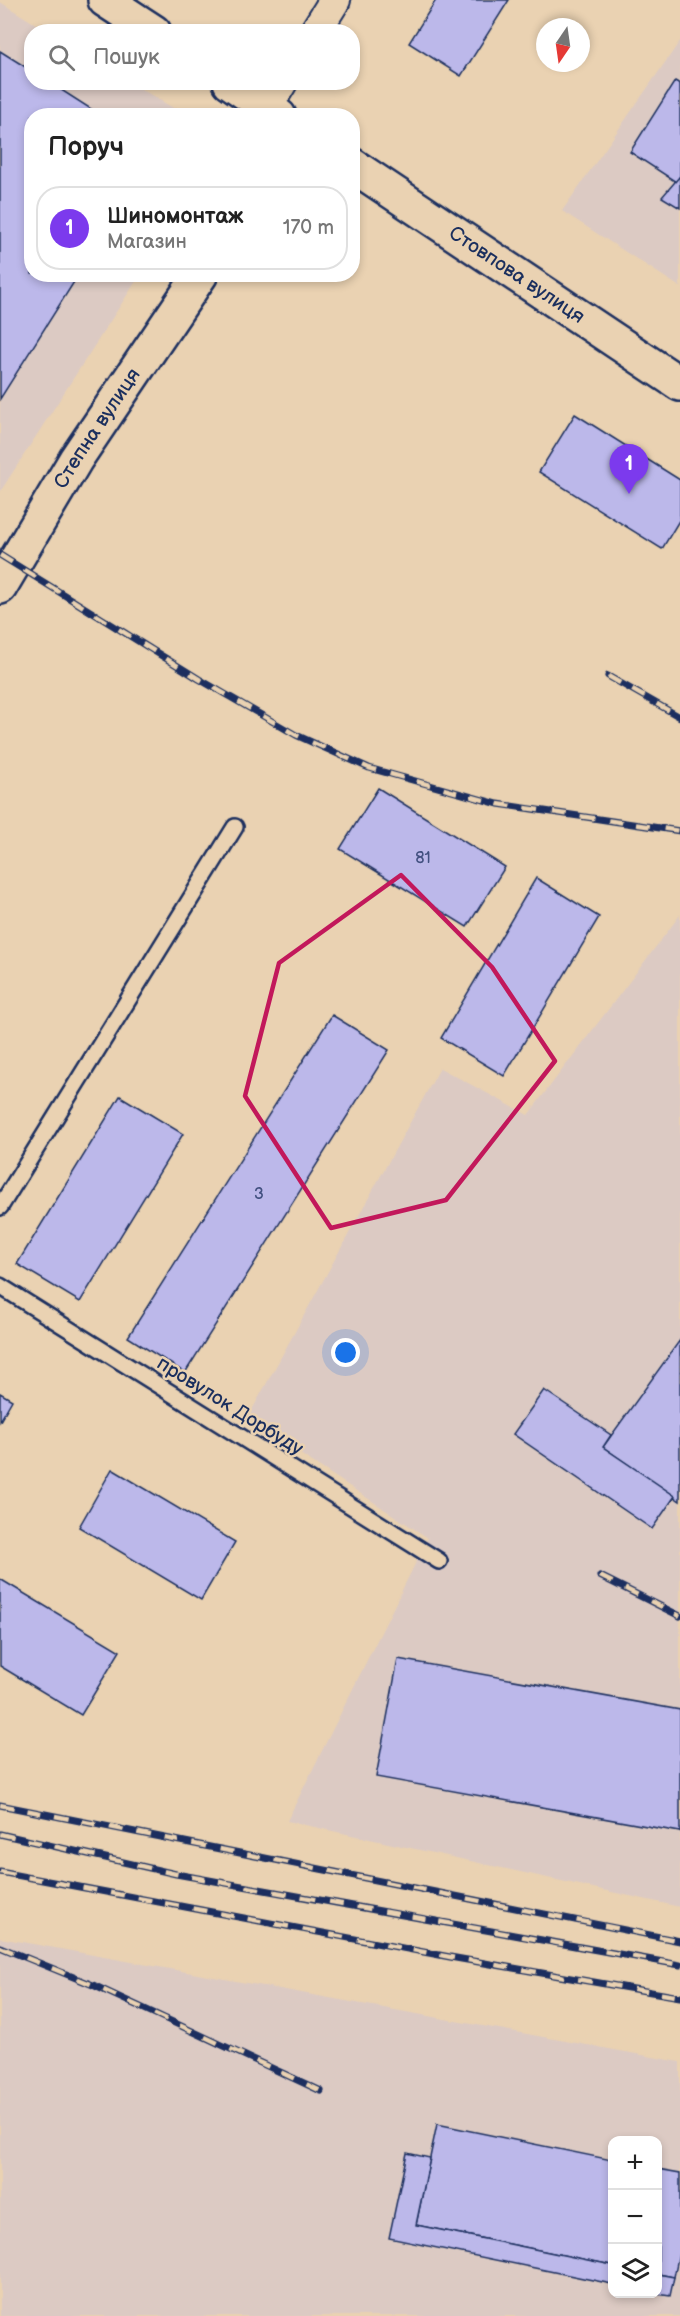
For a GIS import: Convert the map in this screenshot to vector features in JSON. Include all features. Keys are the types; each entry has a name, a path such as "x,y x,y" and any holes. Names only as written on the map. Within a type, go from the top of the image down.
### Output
{"main road":[{"path":"105,0 142,24"},
{"path":"248,90 276,102"},
{"name":"Стовпова вулиця","path":"360,170 680,384"},
{"name":"Степна вулиця","path":"0,587 76,459 196,282"}],"street":[{"path":"320,24 335,0"}],"lane":[{"path":"0,1207 236,827"},
{"name":"провулок Дорбуду","path":"0,1286 439,1561"}],"highlighted area":[{"path":"401,875 492,967 555,1061 446,1200 331,1228 245,1096 279,963"}],"shaded area":[{"path":"0,2 36,24 24,24 24,90 143,90 173,108 24,108 24,282 135,282 0,492"},
{"path":"680,41 680,287 562,211"},
{"path":"680,915 680,1907 287,1821 428,1538 247,1419 440,1068 528,1115"},
{"path":"0,1938 680,2062 680,2316 0,2316"}],"building":[{"path":"436,0 509,0 461,76 409,43"},
{"path":"0,51 24,66 24,90 61,90 90,108 24,108 24,282 74,282 0,399"},
{"path":"675,81 680,84 680,176 676,182 630,152"},
{"path":"680,176 680,208 662,197"},
{"path":"575,414 680,480 680,519 662,549 539,472"},
{"path":"378,788 505,867 467,927 340,849"},
{"path":"536,878 599,917 504,1076 441,1038"},
{"path":"332,1015 389,1050 185,1373 128,1337"},
{"path":"120,1096 183,1134 80,1302 17,1264"},
{"path":"680,1340 680,1501 603,1447"},
{"path":"544,1390 611,1435 603,1447 675,1496 652,1529 513,1434"},
{"path":"0,1393 12,1400 0,1421"},
{"path":"112,1469 235,1542 201,1600 79,1527"},
{"path":"0,1579 120,1651 81,1715 0,1666"},
{"path":"398,1659 680,1710 680,1832 376,1777"},
{"path":"437,2124 608,2159 608,2264 416,2225"},
{"path":"407,2153 430,2158 416,2225 608,2264 608,2283 389,2238"},
{"path":"662,2170 680,2173 680,2248 674,2277 662,2275"},
{"path":"662,2275 674,2277 670,2296 662,2295"}],"railway":[{"path":"0,555 199,679 296,735 369,768 498,804 680,831"},
{"path":"608,676 680,717"},
{"path":"600,1576 680,1616"},
{"path":"0,1805 680,1941"},
{"path":"0,1834 176,1874 680,1965"},
{"path":"0,1872 450,1957 680,1997"},
{"path":"0,1947 93,1985 321,2091"}],"place":[{"name":"Шиномонтаж","path":"629,494"}]}
